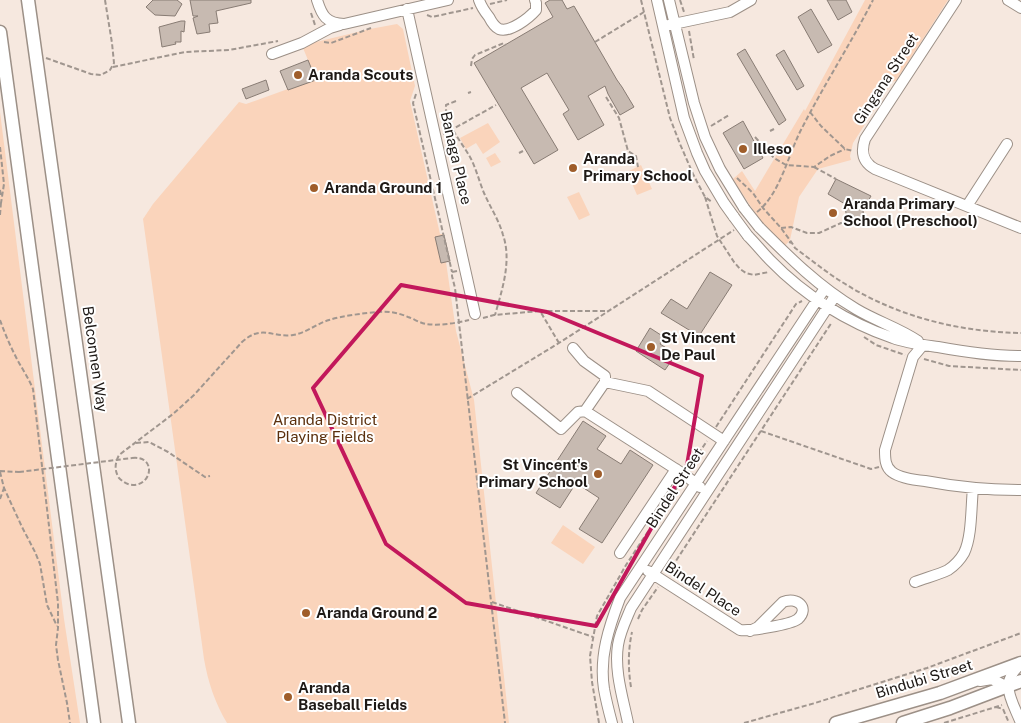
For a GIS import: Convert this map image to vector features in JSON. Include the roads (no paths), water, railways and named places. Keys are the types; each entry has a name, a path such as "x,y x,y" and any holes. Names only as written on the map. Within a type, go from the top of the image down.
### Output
{"main road":[{"name":"Belconnen Way","path":"28,0 129,723"},
{"path":"0,32 94,723"},
{"name":"Bindubi Street","path":"836,723 948,690 1021,664"},
{"path":"903,723 950,708 1021,681"}],"street":[{"path":"318,0 322,15 329,22 344,24"},
{"path":"272,54 302,43 330,28 448,0"},
{"path":"480,3 497,28 507,30 529,18 536,10 535,0"},
{"path":"657,0 680,102 705,170 734,217 748,236 772,262 802,288 828,306 858,323 894,339 959,351 1002,356 1021,356"},
{"path":"669,0 694,103 705,137 720,169 744,208 759,227 801,269 825,288 867,315 909,335 923,344"},
{"path":"663,27 730,12 751,0"},
{"name":"Gingana Street","path":"956,0 865,139 863,155 871,167 1021,228"},
{"path":"1008,0 1021,8"},
{"name":"Banaga Place","path":"407,9 475,314"},
{"path":"967,206 1007,144"},
{"name":"Bindel Street","path":"612,723 604,688 603,667 606,639 620,598 825,288"},
{"name":"Bindel Street","path":"628,723 618,669 619,641 631,608 836,296"},
{"path":"923,344 913,357 886,450 885,459 892,472 900,476 954,486 1021,490"},
{"path":"574,348 584,361 605,376 605,382 585,411"},
{"path":"605,382 648,391 724,441"},
{"path":"762,383 774,389"},
{"path":"517,393 561,429 578,412 585,411 676,469 707,492"},
{"path":"620,553 676,469"},
{"path":"915,582 946,571 965,552 973,488"},
{"name":"Bindel Place","path":"641,566 731,626 740,630 750,631 793,621 799,618 802,612 799,602 794,600 783,602 758,627 750,631"},
{"path":"606,639 619,641"},
{"path":"1021,664 1014,670 1007,687 1021,723"},
{"path":"948,690 988,679 992,679 1007,687"}],"place":[{"name":"Aranda Scouts","path":"298,75"},
{"name":"Illeso","path":"743,149"},
{"name":"Aranda Primary School","path":"573,168"},
{"name":"Aranda Ground 1","path":"314,188"},
{"name":"Aranda Primary School (Preschool)","path":"833,213"},
{"name":"St Vincent De Paul","path":"651,347"},
{"name":"St Vincent's Primary School","path":"598,474"},
{"name":"Aranda Ground 2","path":"306,613"},
{"name":"Aranda Baseball Fields","path":"288,697"}],"park label":[{"name":"Aranda District Playing Fields","path":"325,428"}]}
